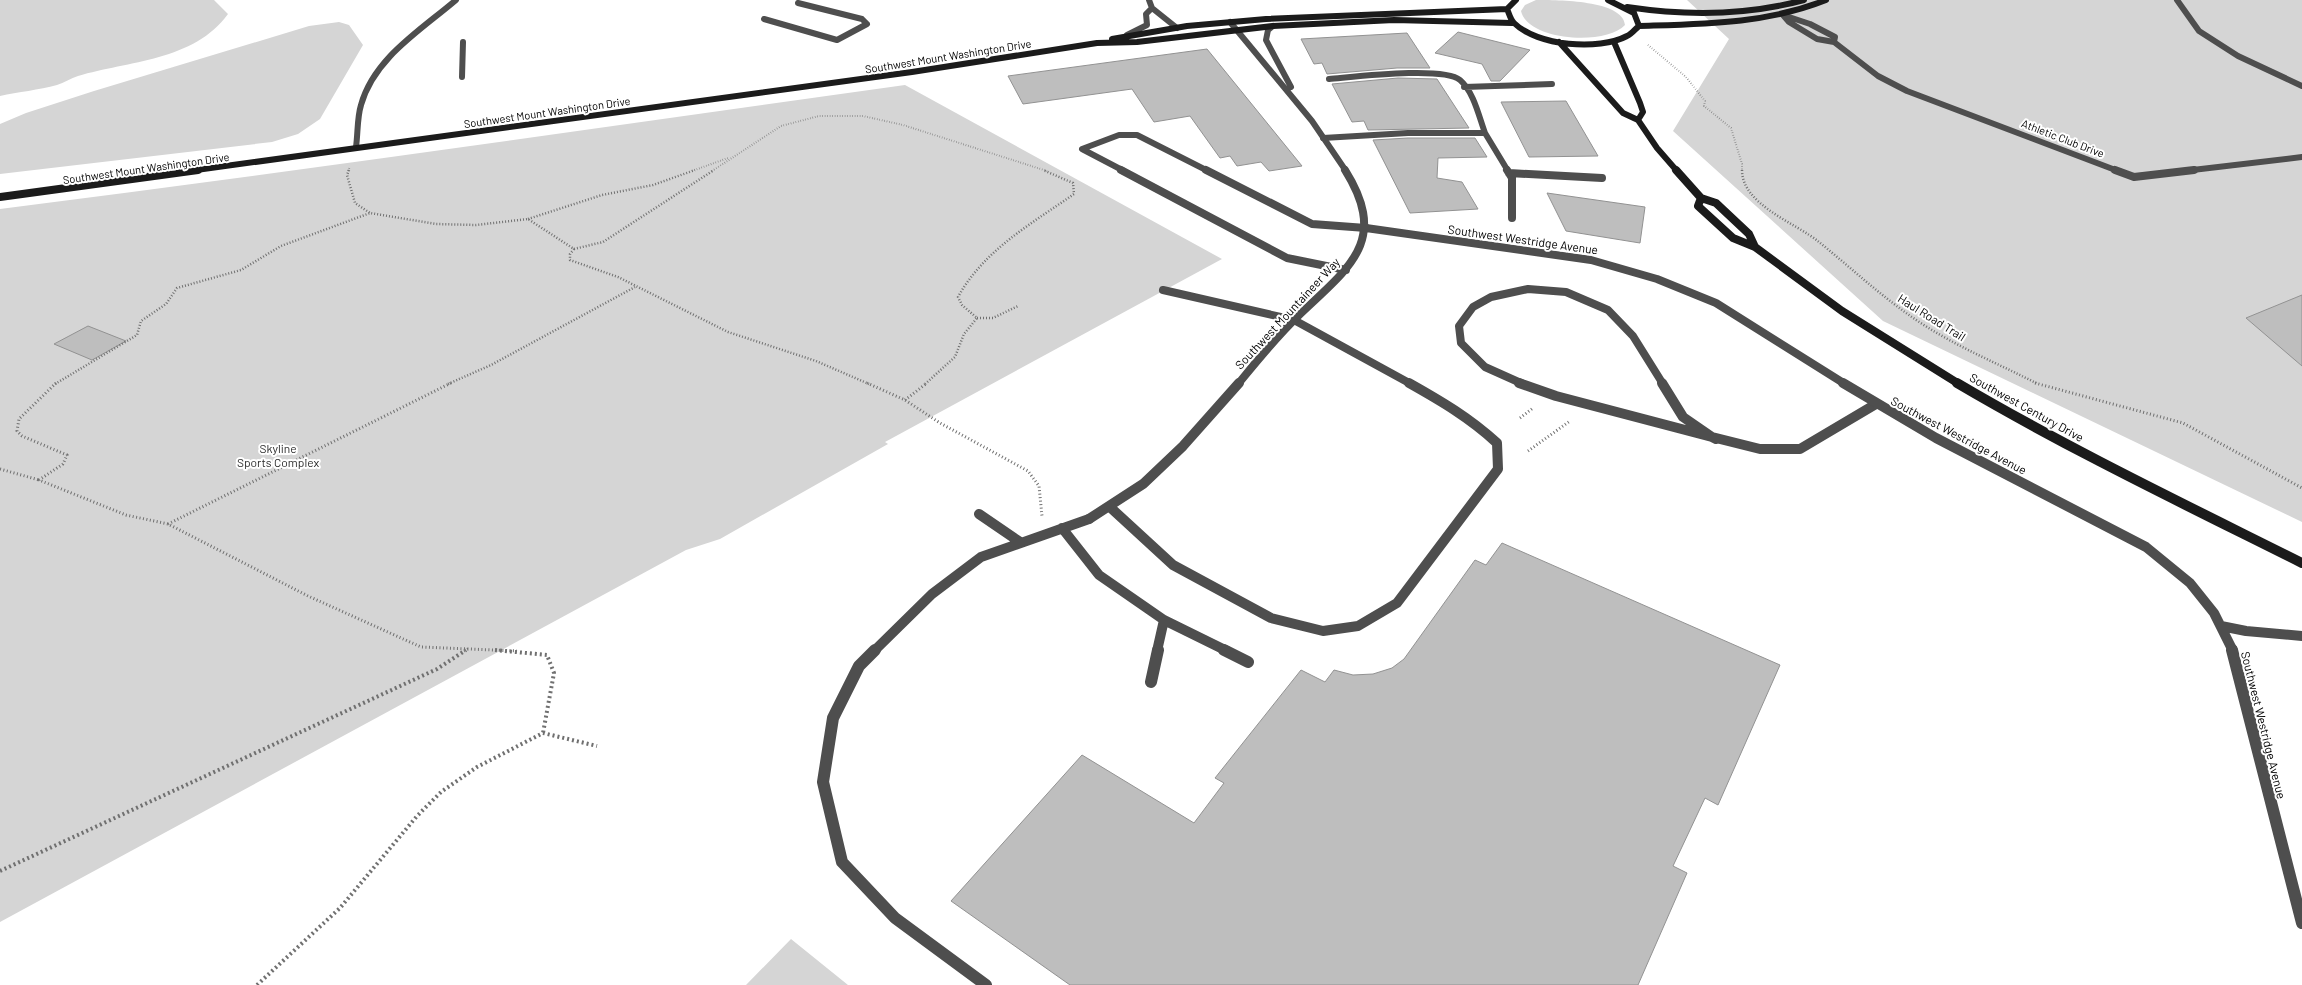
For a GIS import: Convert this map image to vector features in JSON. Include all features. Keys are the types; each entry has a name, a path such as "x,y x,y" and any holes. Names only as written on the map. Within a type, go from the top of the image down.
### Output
{"main road":[{"path":"1516,0 1507,9 1507,16 1512,23 1540,37 1559,42 1597,44 1614,42 1627,38 1636,32 1640,26"},
{"path":"1608,0 1634,13 1640,26"},
{"path":"1625,7 1667,14 1697,15 1774,9 1804,0"},
{"path":"1640,26 1760,19 1810,8 1826,0"},
{"name":"Southwest Mount Washington Drive","path":"0,198 132,181 356,147 892,75 1096,43 1127,35 1176,28 1230,22 1337,15 1507,9"},
{"name":"Southwest Mount Washington Drive","path":"1096,43 1137,42 1273,26 1394,20 1512,23"},
{"name":"Southwest Century Drive","path":"1559,42 1623,113 1638,120 1657,148 1701,198 1716,203 1734,219 1749,234 1755,247"},
{"path":"1614,42 1620,60 1640,96 1643,112 1638,120"},
{"name":"Southwest Century Drive","path":"1701,198 1698,206 1732,238 1755,247 1842,312 1914,358 2001,409 2148,486 2302,563"}],"street":[{"path":"356,147 362,101 376,73 394,50 456,0"},
{"path":"1149,0 1152,8 1176,28"},
{"path":"2177,0 2199,31 2238,56 2302,86"},
{"path":"764,19 837,40 867,24 862,19 798,2"},
{"path":"1127,35 1147,25 1146,14 1152,8"},
{"name":"Athletic Club Drive","path":"1783,15 1789,22 1817,39 1834,42 1878,76 1907,91 2134,177 2302,157"},
{"name":"Athletic Club Drive","path":"1783,15 1802,19 1814,25 1835,37 1834,42"},
{"path":"1230,22 1300,106 1323,138 1356,188 1366,228"},
{"path":"1273,26 1268,30 1266,40 1300,106"},
{"path":"462,77 463,42"},
{"path":"1330,79 1437,73 1459,79 1485,133 1512,178 1512,218"},
{"path":"1464,86 1552,84"},
{"path":"1323,138 1408,133 1485,133"},
{"name":"Southwest Westridge Avenue","path":"1346,270 1287,258 1082,149 1113,136 1137,135 1312,224 1366,228 1592,260 1657,279 1716,303 1876,404 1936,438 2146,547 2190,583 2214,613 2231,646 2302,923"},
{"path":"1509,172 1602,178"},
{"name":"Southwest Mountaineer Way","path":"986,985 895,918 842,862 823,782 834,718 859,666 932,594 981,557 1089,519 1111,508 1142,484 1181,448 1294,320 1328,290 1346,270 1366,228"},
{"path":"1716,439 1683,418 1633,336 1608,310 1566,292 1528,289 1491,297 1472,307 1459,326 1461,343 1485,367 1510,380 1556,396 1716,439 1760,449 1800,449 1876,404"},
{"path":"1111,508 1173,564 1271,618 1323,631 1358,626 1397,603 1498,469 1497,443 1478,425 1452,407 1294,320 1163,290"},
{"path":"979,514 1020,542"},
{"path":"1062,528 1099,575 1164,620 1248,662"},
{"path":"1151,682 1164,620"},
{"path":"2221,626 2246,631 2302,636"}],"path":[{"name":"Haul Road Trail","path":"1646,43 1686,77 1704,101 1704,106 1731,128 1742,164 1742,177 1747,189 1767,209 1818,242 1872,288 1927,327 2038,385 2183,423 2302,488"},
{"path":"1018,306 993,318 977,318 962,305 958,297 968,279 1013,236 1074,194 1073,183 1047,171 998,154 903,125 864,116 804,118 781,126 603,242 574,249 570,254 570,260 618,277 728,332 816,360 905,400 940,423 1037,477 1041,489 1042,534"},
{"path":"356,147 347,175 355,203 370,213 436,224 476,225 528,219 602,195 653,185 734,156"},
{"path":"39,480 63,464 67,455 56,448 25,440 17,431 18,419 56,383 137,335 141,321 166,304 177,288 241,270 281,246 370,213"},
{"path":"528,219 574,249"},
{"path":"168,524 201,505 522,350 635,287"},
{"path":"905,400 936,376 955,357 964,334 977,318"},
{"path":"1528,451 1573,419"},
{"path":"0,469 39,480 126,516 168,524 308,596 421,647 547,655 554,673 543,733"},
{"path":"0,871 437,669 469,649"},
{"path":"257,985 301,947 351,896 400,837 441,792 488,762 543,733 597,746"}],"green space":[{"path":"0,0 214,0 228,14 214,30 179,50 159,57 78,76 57,85 0,96"},
{"path":"1536,0 1573,1 1602,6 1622,17 1625,25 1615,32 1586,38 1552,34 1538,29 1527,21 1521,11 1525,5"},
{"path":"1687,0 2302,0 2302,522 1883,321 1673,131 1729,39"},
{"path":"339,22 349,25 363,45 320,119 298,134 272,142 0,174 0,124 26,113 94,91 309,26"},
{"name":"Skyline Sports Complex","path":"905,85 1222,259 885,442 888,444 720,539 686,550 0,922 0,209"},
{"path":"791,939 848,985 746,985"}],"building":[{"path":"1458,32 1530,50 1500,81 1491,81 1482,64 1435,53"},
{"path":"1407,33 1430,68 1397,68 1327,74 1322,63 1314,64 1301,39"},
{"path":"1207,49 1302,166 1269,171 1261,162 1237,166 1230,156 1220,158 1190,116 1154,122 1132,89 1023,104 1008,76"},
{"path":"1398,78 1437,79 1469,128 1368,130 1364,121 1352,122 1332,84"},
{"path":"1566,101 1598,156 1529,157 1501,102"},
{"path":"1475,138 1487,157 1438,158 1437,178 1462,182 1478,209 1410,213 1373,140"},
{"path":"1547,193 1645,207 1640,243 1566,231"},
{"path":"2302,295 2302,366 2246,318"},
{"path":"88,326 126,341 92,360 54,344"},
{"path":"1502,543 1780,665 1718,805 1705,798 1673,866 1687,873 1638,985 1070,985 951,901 1082,755 1194,823 1224,783 1215,778 1301,670 1325,682 1334,670 1353,675 1373,674 1392,668 1404,659 1475,560 1486,565"}]}
